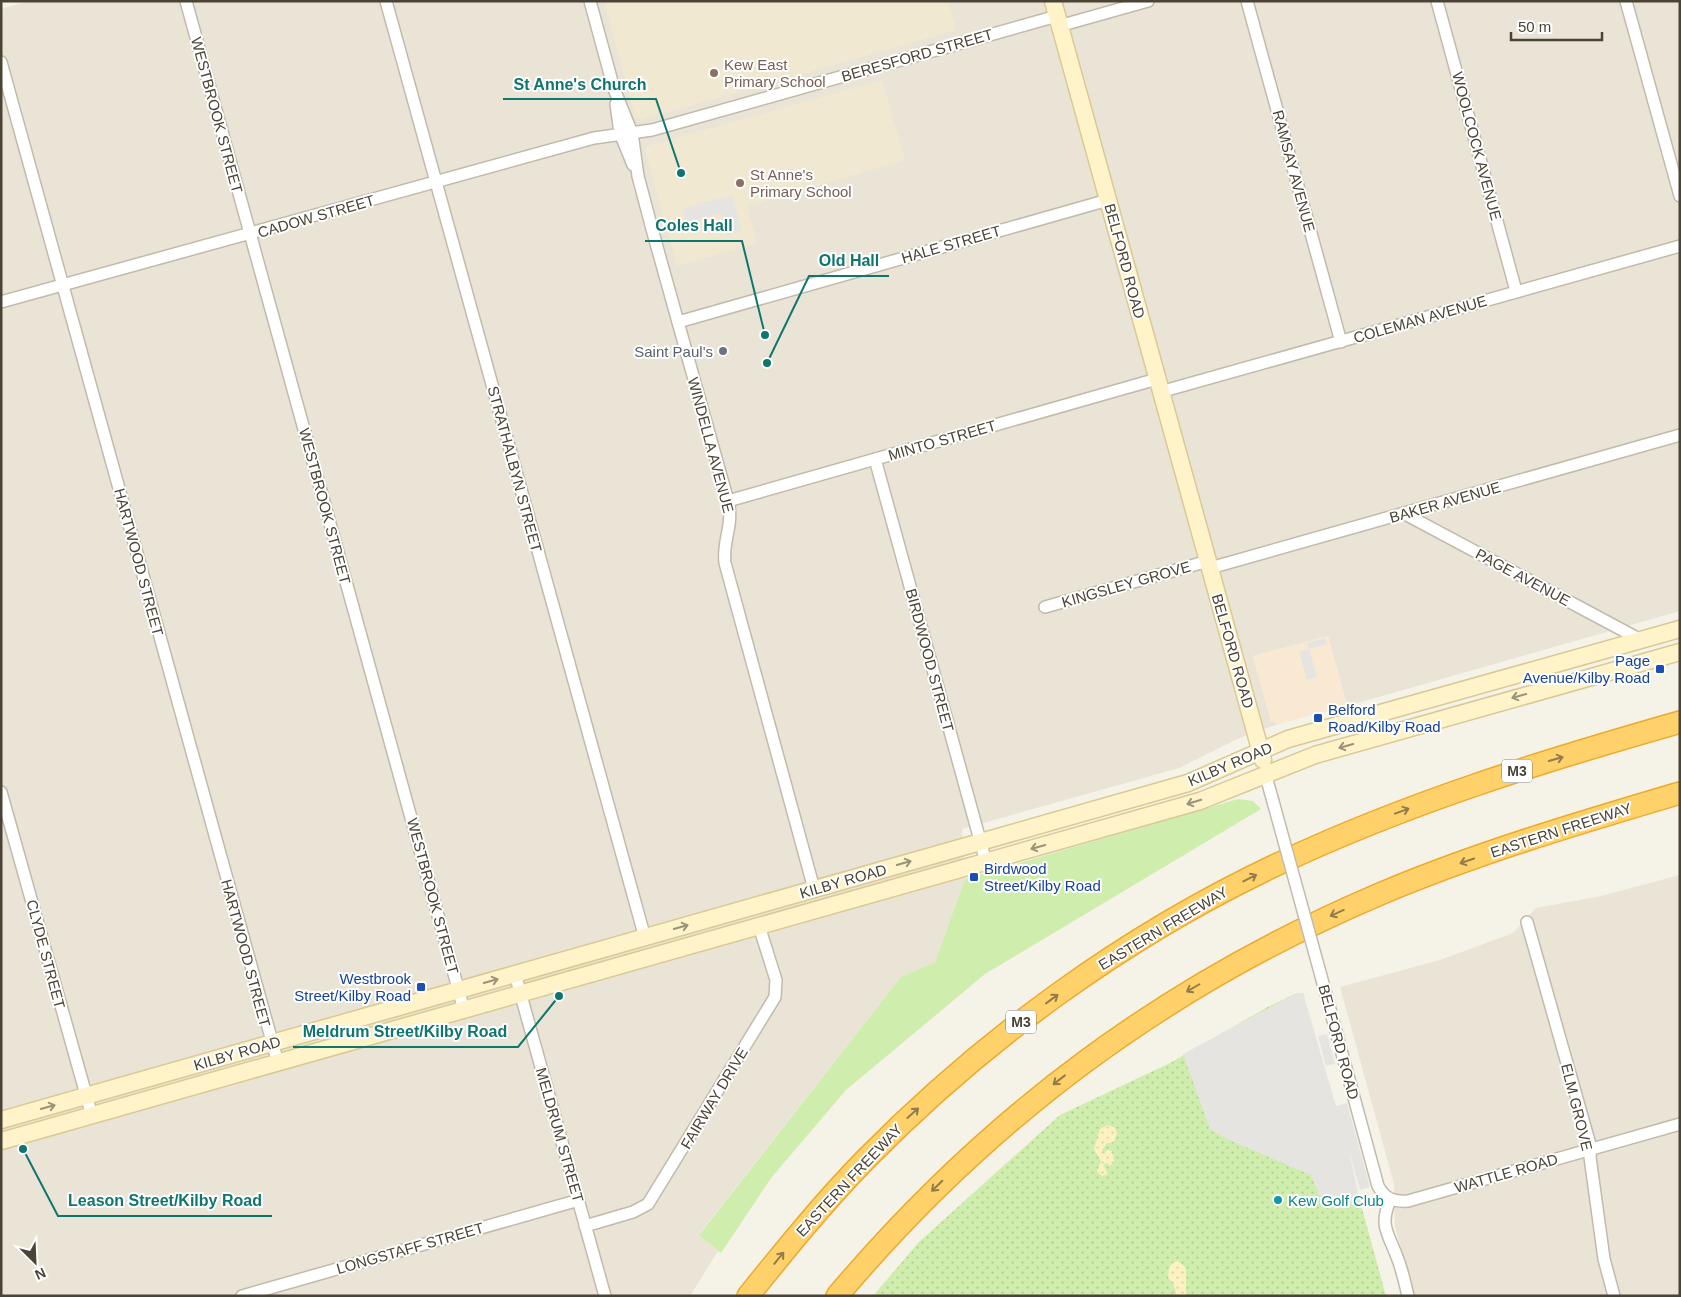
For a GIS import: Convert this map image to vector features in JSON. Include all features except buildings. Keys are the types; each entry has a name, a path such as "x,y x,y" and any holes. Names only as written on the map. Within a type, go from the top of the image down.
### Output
{"highway":[{"name":"EASTERN FREEWAY","path":"748,1296 824,1204 911,1115 984,1051 1034,1012 1121,951 1276,864 1365,826 1462,789 1680,722"},
{"name":"EASTERN FREEWAY","path":"836,1296 905,1218 985,1141 1073,1069 1190,989 1252,954 1382,893 1525,841 1680,793"}],"street":[{"name":"WESTBROOK STREET","path":"186,1 464,1010"},
{"name":"STRATHALBYN STREET","path":"386,1 645,938"},
{"name":"WINDELLA AVENUE","path":"590,1 728,501 731,519 724,550 725,563 814,889"},
{"name":"BERESFORD STREET","path":"626,133 660,128 1056,14 1148,1"},
{"name":"RAMSAY AVENUE","path":"1247,1 1341,342"},
{"name":"WOOLCOCK AVENUE","path":"1437,1 1516,291"},
{"path":"1626,1 1680,196"},
{"name":"BELFORD ROAD","path":"1056,14 1158,386 1261,750 1265,773 1378,1186 1390,1200"},
{"name":"HARTWOOD STREET","path":"1,62 278,1063"},
{"name":"CADOW STREET","path":"1,302 594,138 626,133"},
{"name":"HALE STREET","path":"678,322 1108,200"},
{"name":"COLEMAN AVENUE","path":"1158,386 1341,342 1680,246"},
{"name":"MINTO STREET","path":"728,501 875,459 1158,386"},
{"name":"BAKER AVENUE","path":"1209,565 1405,514 1680,435"},
{"name":"BIRDWOOD STREET","path":"875,459 986,862"},
{"name":"PAGE AVENUE","path":"1405,514 1641,640"},
{"name":"KINGSLEY GROVE","path":"1045,607 1209,565"},
{"path":"1672,631 1675,653"},
{"name":"KILBY ROAD","path":"1,1120 1188,783 1288,739 1672,631"},
{"name":"KILBY ROAD","path":"1,1141 1200,801 1265,773 1315,755 1675,653"},
{"path":"1465,690 1471,710"},
{"name":"CLYDE STREET","path":"1,792 92,1116"},
{"name":"ELM GROVE","path":"1527,922 1590,1148 1604,1260 1614,1296"},
{"name":"FAIRWAY DRIVE","path":"585,1226 633,1212 648,1204 775,997 776,980 759,926"},
{"name":"MELDRUM STREET","path":"515,974 605,1296"},
{"name":"WATTLE ROAD","path":"1390,1200 1408,1201 1680,1124"},
{"name":"LONGSTAFF STREET","path":"242,1296 579,1200"},
{"path":"1390,1200 1384,1226 1397,1256 1408,1296"}],"shaded area":[{"path":"29,1 1680,1 1680,611 1347,706 1328,636 1253,656 1271,721 1278,724 1237,739 1179,768 962,829 965,879 935,962 901,977 699,1234 718,1251 690,1296 1,1296 1,9"},
{"name":"Kew East Primary School","path":"604,1 948,1 956,30 640,120 635,116"},
{"name":"St Anne's Primary School","path":"882,80 905,160 747,206 757,243 677,266 645,150 647,146"},
{"path":"732,195 742,231 727,235 721,213 686,222 683,208"},
{"path":"1328,636 1347,706 1278,724 1271,721 1253,656"},
{"path":"1325,638 1327,644 1309,649 1307,643"},
{"path":"1309,649 1317,677 1307,680 1299,652"},
{"path":"1680,875 1680,1296 1414,1296 1395,1227 1394,1184 1340,987 1440,960 1513,933 1536,908 1601,896"},
{"path":"1297,993 1303,993 1336,1106 1347,1103 1370,1187 1360,1190 1349,1151 1360,1201 1334,1210 1332,1203 1324,1206 1311,1175 1229,1140 1210,1129 1183,1054"},
{"path":"1327,1034 1335,1064 1326,1066 1318,1036"}],"green space":[{"path":"1238,799 1253,801 1261,809 985,974 846,1090 771,1178 721,1253 699,1235 901,977 935,962 965,879"},
{"name":"Kew Golf Club","path":"1297,993 1303,993 1386,1296 873,1296 919,1242 1060,1115 1170,1063 1266,1008"}],"sand":[{"path":"1108,1125 1115,1128 1117,1134 1113,1143 1107,1143 1102,1150 1104,1154 1107,1150 1112,1151 1114,1162 1110,1166 1107,1163 1103,1165 1108,1174 1102,1176 1097,1171 1101,1161 1094,1149 1100,1129"},
{"path":"1178,1261 1186,1268 1186,1296 1177,1296 1173,1283 1168,1278 1169,1268 1172,1263"}],"place":[{"name":"Kew East Primary School","path":"714,73"},
{"name":"St Anne's Church","path":"681,173"},
{"name":"St Anne's Primary School","path":"740,183"},
{"name":"Coles Hall","path":"765,335"},
{"name":"Saint Paul's","path":"723,351"},
{"name":"Old Hall","path":"767,363"},
{"name":"Page Avenue/Kilby Road","path":"1660,669"},
{"name":"Belford Road/Kilby Road","path":"1318,718"},
{"name":"Birdwood Street/Kilby Road","path":"974,877"},
{"name":"Westbrook Street/Kilby Road","path":"421,987"},
{"name":"Meldrum Street/Kilby Road","path":"559,996"},
{"name":"Leason Street/Kilby Road","path":"23,1149"},
{"name":"Kew Golf Club","path":"1278,1200"}]}
